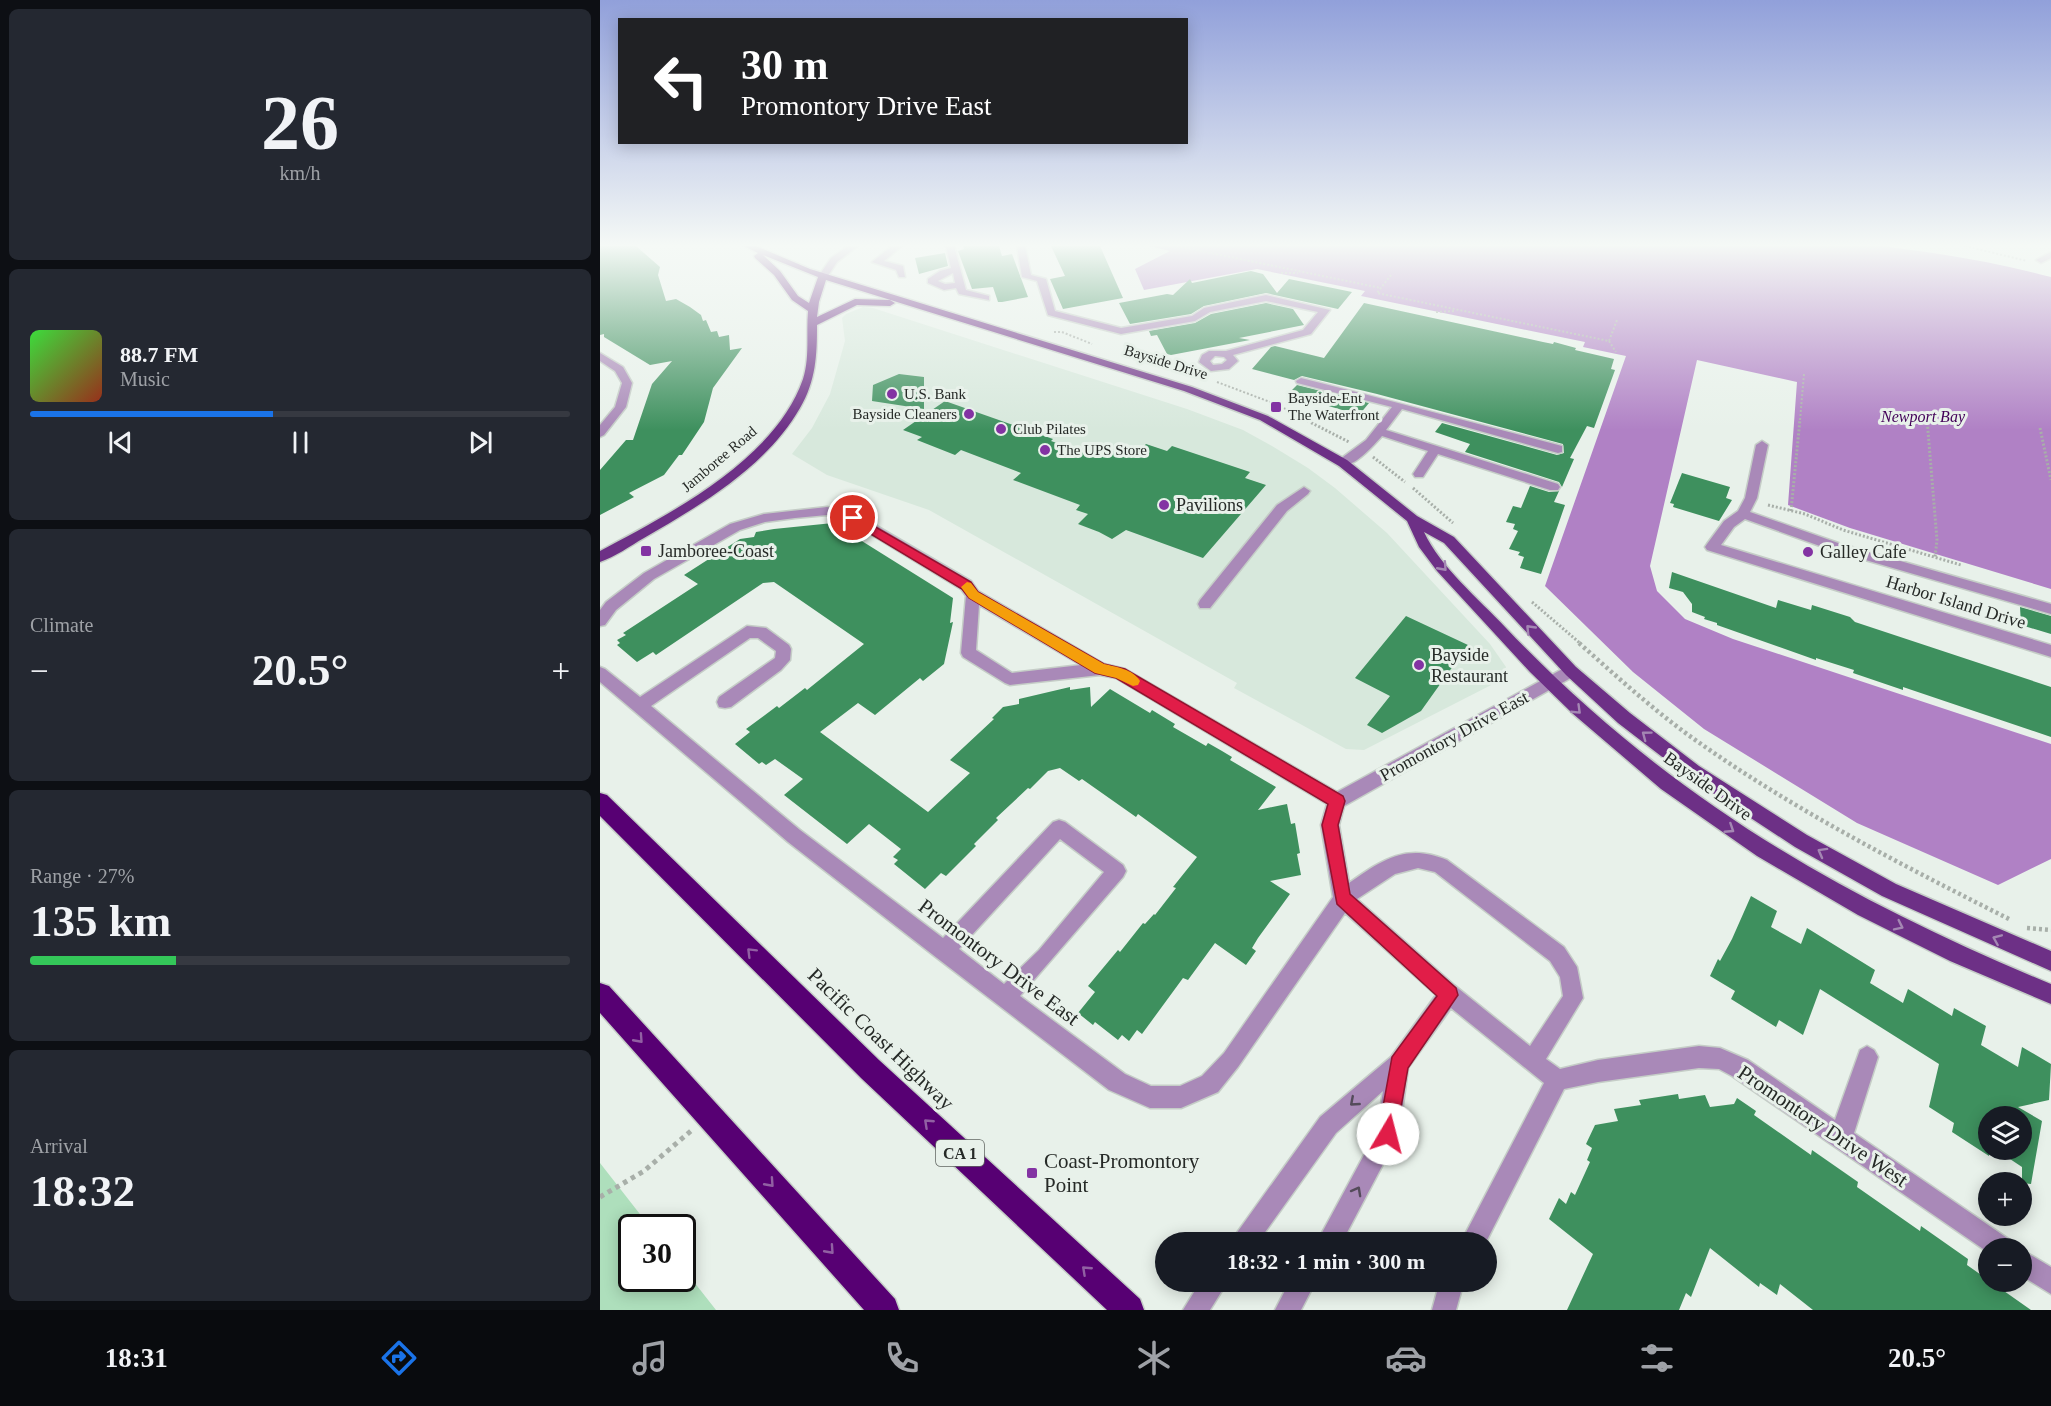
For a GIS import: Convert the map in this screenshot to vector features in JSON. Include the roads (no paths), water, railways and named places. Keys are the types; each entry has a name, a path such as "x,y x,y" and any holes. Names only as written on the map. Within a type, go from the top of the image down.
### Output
{"highway":[{"name":"Pacific Coast Highway","path":"600,802 870,1069 1129,1310"},
{"path":"600,995 884,1310"}],"main road":[{"path":"811,324 845,307"},
{"name":"Bayside Drive","path":"922,307 1226,402 1264,418 1343,463 1412,519 1449,540 1571,671 1623,718 1693,771 1801,841 1889,890 2051,961"},
{"name":"Jamboree Road","path":"600,557 700,498 728,477 771,438 802,396 809,378 812,359 811,309"},
{"name":"Bayside Drive","path":"1412,519 1425,547 1549,683 1584,717 1684,798 1774,857 1875,914 1938,945 2051,994"}],"street":[{"path":"1048,307 1050,313 1121,331 1195,318 1207,310 1221,307"},
{"path":"1227,354 1241,348 1307,332 1325,310 1311,307"},
{"path":"600,356 619,369 627,383 620,408 600,433"},
{"path":"1301,381 1362,399 1399,405 1558,449"},
{"path":"1343,463 1370,443 1399,405"},
{"path":"1379,431 1554,487"},
{"path":"1762,445 1749,501 1743,514 1836,547 2051,609"},
{"path":"1419,474 1436,448"},
{"path":"1205,604 1282,507 1304,491"},
{"path":"600,621 611,606 642,581 735,527 764,518 827,512 853,518 966,585 973,595 1100,669"},
{"name":"Harbor Island Drive","path":"1743,514 1729,524 1712,547 2051,651"},
{"path":"973,595 969,653 1010,679 1100,669 1120,673 1337,801 1330,825 1343,898 1449,995 1557,1080 1478,1232"},
{"path":"639,706 747,632 761,632 784,649 782,660 776,666 725,702"},
{"name":"Promontory Drive East","path":"1337,801 1571,671"},
{"name":"Promontory Drive East","path":"600,673 794,836 1117,1082 1150,1097 1181,1097 1210,1084 1231,1060 1343,898 1368,880 1407,861 1420,859 1441,866 1557,954 1570,974 1573,998 1532,1062"},
{"path":"945,951 1059,828 1117,872 1006,998"},
{"path":"1251,1232 1328,1125 1398,1064 1449,995"},
{"name":"Promontory Drive West","path":"1557,1080 1598,1071 1699,1057 1720,1059 1740,1068 1987,1238"},
{"path":"1841,1137 1867,1057"},
{"path":"1334,1232 1388,1134 1398,1064"},
{"path":"2032,1269 2051,1282"},
{"path":"1196,1310 1208,1292"},
{"path":"1287,1310 1298,1292"},
{"path":"1444,1310 1449,1292"}],"water":[{"name":"Newport Bay","path":"1415,307 2051,307 2051,589 1850,528 1788,505 1797,382 1697,360 1650,566 1657,591 1685,619 1733,639 2051,744 2051,859 1998,885 1857,823 1704,729 1633,672 1545,586 1626,356 1583,347 1585,342"}],"place":[{"name":"U.S. Bank","path":"892,394"},
{"name":"Bayside-Ent The Waterfront","path":"1276,407"},
{"name":"Bayside Cleaners","path":"969,414"},
{"name":"Club Pilates","path":"1001,429"},
{"name":"The UPS Store","path":"1045,450"},
{"name":"Pavilions","path":"1164,505"},
{"name":"Jamboree-Coast","path":"646,551"},
{"name":"Galley Cafe","path":"1808,552"},
{"name":"Bayside Restaurant","path":"1419,665"},
{"name":"Coast-Promontory Point","path":"1032,1173"}]}
